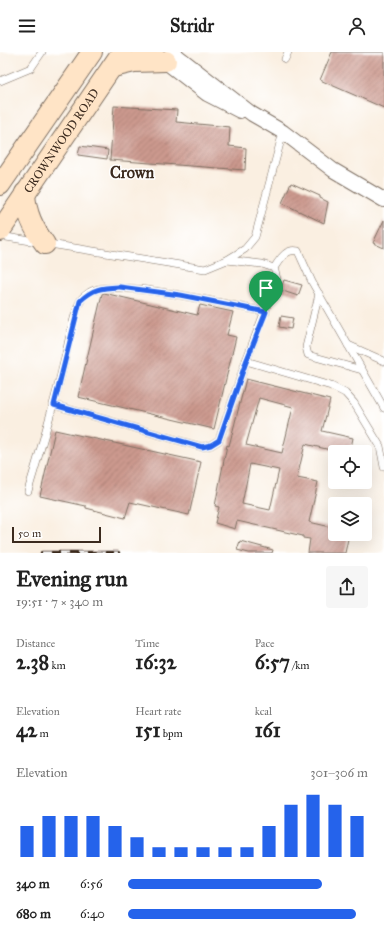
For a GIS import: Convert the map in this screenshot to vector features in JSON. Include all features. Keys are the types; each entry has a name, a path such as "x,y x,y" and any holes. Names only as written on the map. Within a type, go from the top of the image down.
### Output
{"main road":[{"name":"CROWNWOOD ROAD","path":"0,185 92,52"},
{"path":"118,60 134,62 164,55"},
{"name":"CROWNWOOD ROAD","path":"0,230 118,60"},
{"path":"25,193 30,220 46,244"}],"street":[{"path":"164,55 212,97 231,108 252,114 283,132 333,170 384,200"}],"lane":[{"path":"0,81 31,68 42,52"},
{"path":"0,236 205,269 227,260 245,249 255,237 283,132"},
{"path":"274,268 283,255 290,251 298,251 319,294 384,408"},
{"path":"227,260 262,264 274,268"},
{"path":"54,405 202,447 211,445 219,440 246,362 278,279 274,268"},
{"path":"28,491 54,405 80,301 90,292 100,288 120,287 180,295 266,312"},
{"path":"319,294 306,347 308,355 362,370"},
{"path":"348,345 384,361"},
{"path":"246,362 331,386 344,393 354,403 380,446 384,467"}],"building":[{"path":"332,52 384,52 384,108 320,80"},
{"path":"114,106 177,110 176,122 230,127 229,146 246,148 245,170 110,160"},
{"path":"80,146 108,150 107,159 78,155"},
{"path":"291,183 320,196 320,198 328,202 324,223 282,203"},
{"path":"384,220 384,248 373,243"},
{"path":"284,280 302,285 298,296 280,290"},
{"path":"104,293 197,315 200,305 233,312 227,335 236,337 214,429 78,397 102,294"},
{"path":"281,316 293,318 291,329 279,327"},
{"path":"246,379 330,400 322,431 353,438 352,445 328,445 328,449 305,444 297,478 318,482 309,522 328,526 328,541 348,541 345,553 308,553 310,539 303,538 303,536 237,521 235,529 215,523 219,507 215,506 227,445 229,446","holes":["259,398 293,407 282,453 246,445","250,464 279,470 270,510 242,504"]},
{"path":"55,430 201,462 189,515 130,502 125,518 86,508 86,506 40,496"},
{"path":"240,541 273,550 272,553 249,553 237,550"}],"railway":[{"path":"42,553 118,553"}],"district":[{"name":"Crown","path":"132,172"}],"route":[{"path":"120,287 180,295 266,312 246,362 219,440 211,445 202,447 54,405 80,301 90,292 100,288 120,287"}]}
